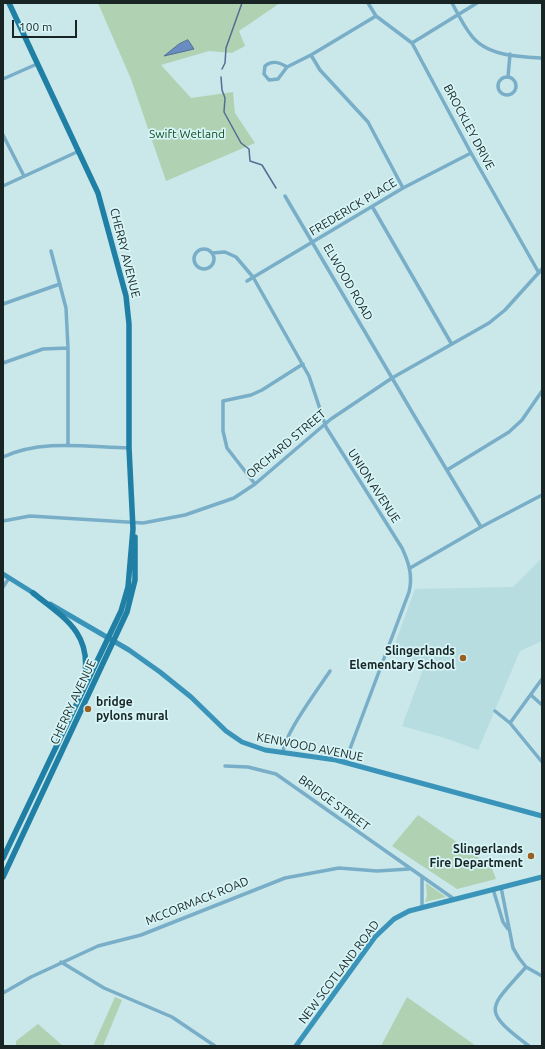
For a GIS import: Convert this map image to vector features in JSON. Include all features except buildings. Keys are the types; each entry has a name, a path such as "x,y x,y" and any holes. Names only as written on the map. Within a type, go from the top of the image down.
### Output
{"main road":[{"name":"CHERRY AVENUE","path":"3,877 127,612 135,580 136,551 133,526 129,448 129,324 126,296 98,194 9,3"},
{"name":"CHERRY AVENUE","path":"3,858 69,717 121,611 128,587 133,526"},
{"name":"KENWOOD AVENUE","path":"3,574 108,638 181,689 233,737 258,748 345,762 542,816"},
{"path":"33,593 68,621 82,641 87,664 82,690"},
{"name":"NEW SCOTLAND ROAD","path":"296,1046 383,928 400,915 422,907 542,876"}],"street":[{"name":"BROCKLEY DRIVE","path":"368,3 376,16 412,43 471,153 539,273"},
{"path":"452,3 471,37 481,45 493,51 542,58"},
{"path":"412,43 458,13 477,3"},
{"path":"286,67 276,62 268,64 264,70 266,77 273,81 278,80 286,67 311,55 376,16"},
{"path":"508,77 510,54"},
{"path":"311,55 320,70 368,122 403,188"},
{"path":"3,79 37,64"},
{"path":"502,77 508,77 514,80 516,86 512,94 505,95 500,92 497,84 502,77"},
{"path":"3,135 24,176"},
{"path":"3,186 79,152"},
{"name":"FREDERICK PLACE","path":"247,281 373,208 403,188 471,153"},
{"name":"ELWOOD ROAD","path":"285,196 481,527"},
{"path":"373,208 452,343"},
{"name":"UNION AVENUE","path":"212,253 213,263 209,268 202,269 196,266 194,260 198,251 207,250 212,253 219,251 231,254 245,266 253,277 311,381 325,424 352,470 402,548 410,568 409,592 345,762"},
{"path":"51,251 66,308 68,348 68,446"},
{"name":"ORCHARD STREET","path":"3,521 30,516 61,517 133,526 156,522 219,504 234,498 255,484 325,424 392,378 489,323 505,310 542,269"},
{"path":"3,304 60,284"},
{"path":"3,363 42,349 68,348"},
{"path":"255,484 227,448 223,421 224,400 243,397 257,392 302,364"},
{"path":"447,470 510,432 522,420 542,391"},
{"path":"3,457 27,448 44,446 129,448"},
{"path":"410,568 481,527 542,495"},
{"path":"3,586 9,578"},
{"path":"283,752 284,745 300,717 330,671"},
{"path":"510,722 542,679"},
{"path":"531,694 542,705"},
{"path":"495,711 510,722 542,762"},
{"name":"BRIDGE STREET","path":"225,766 248,767 276,774 409,869 454,899"},
{"name":"MCCORMACK ROAD","path":"3,993 30,976 98,946 141,934 286,878 339,868 377,871 409,869"},
{"path":"422,878 422,907"},
{"path":"501,887 509,923 508,929"},
{"path":"494,889 503,922 508,929 513,948 526,967 542,976"},
{"path":"61,962 104,988 172,1017 215,1046"},
{"path":"526,967 498,998 495,1012 498,1020 506,1029 529,1046"}],"shaded area":[{"name":"Slingerlands Elementary School","path":"542,558 542,641 520,651 478,750 445,738 402,726 425,664 392,652 415,589 513,587"}],"green space":[{"name":"Swift Wetland","path":"98,3 280,3 239,31 245,46 232,53 209,51 161,65 191,98 233,92 235,113 255,143 166,181 131,79"},
{"path":"418,815 491,866 496,879 457,889 392,846"},
{"path":"426,883 446,897 425,902 427,896"},
{"path":"115,997 122,1000 103,1046 93,1046"},
{"path":"407,997 476,1046 381,1046"},
{"path":"38,1024 63,1046 16,1046 16,1041"}],"water":[{"path":"188,40 194,49 164,56 179,44"}],"waterway":[{"path":"222,69 225,63 226,48 242,3"},
{"path":"221,77 222,90 225,98 224,112 241,143 249,149 250,161 262,165 276,188"}],"place":[{"name":"Slingerlands Elementary School","path":"463,658"},
{"name":"bridge pylons mural","path":"88,709"},
{"name":"Slingerlands Fire Department","path":"531,856"}]}
